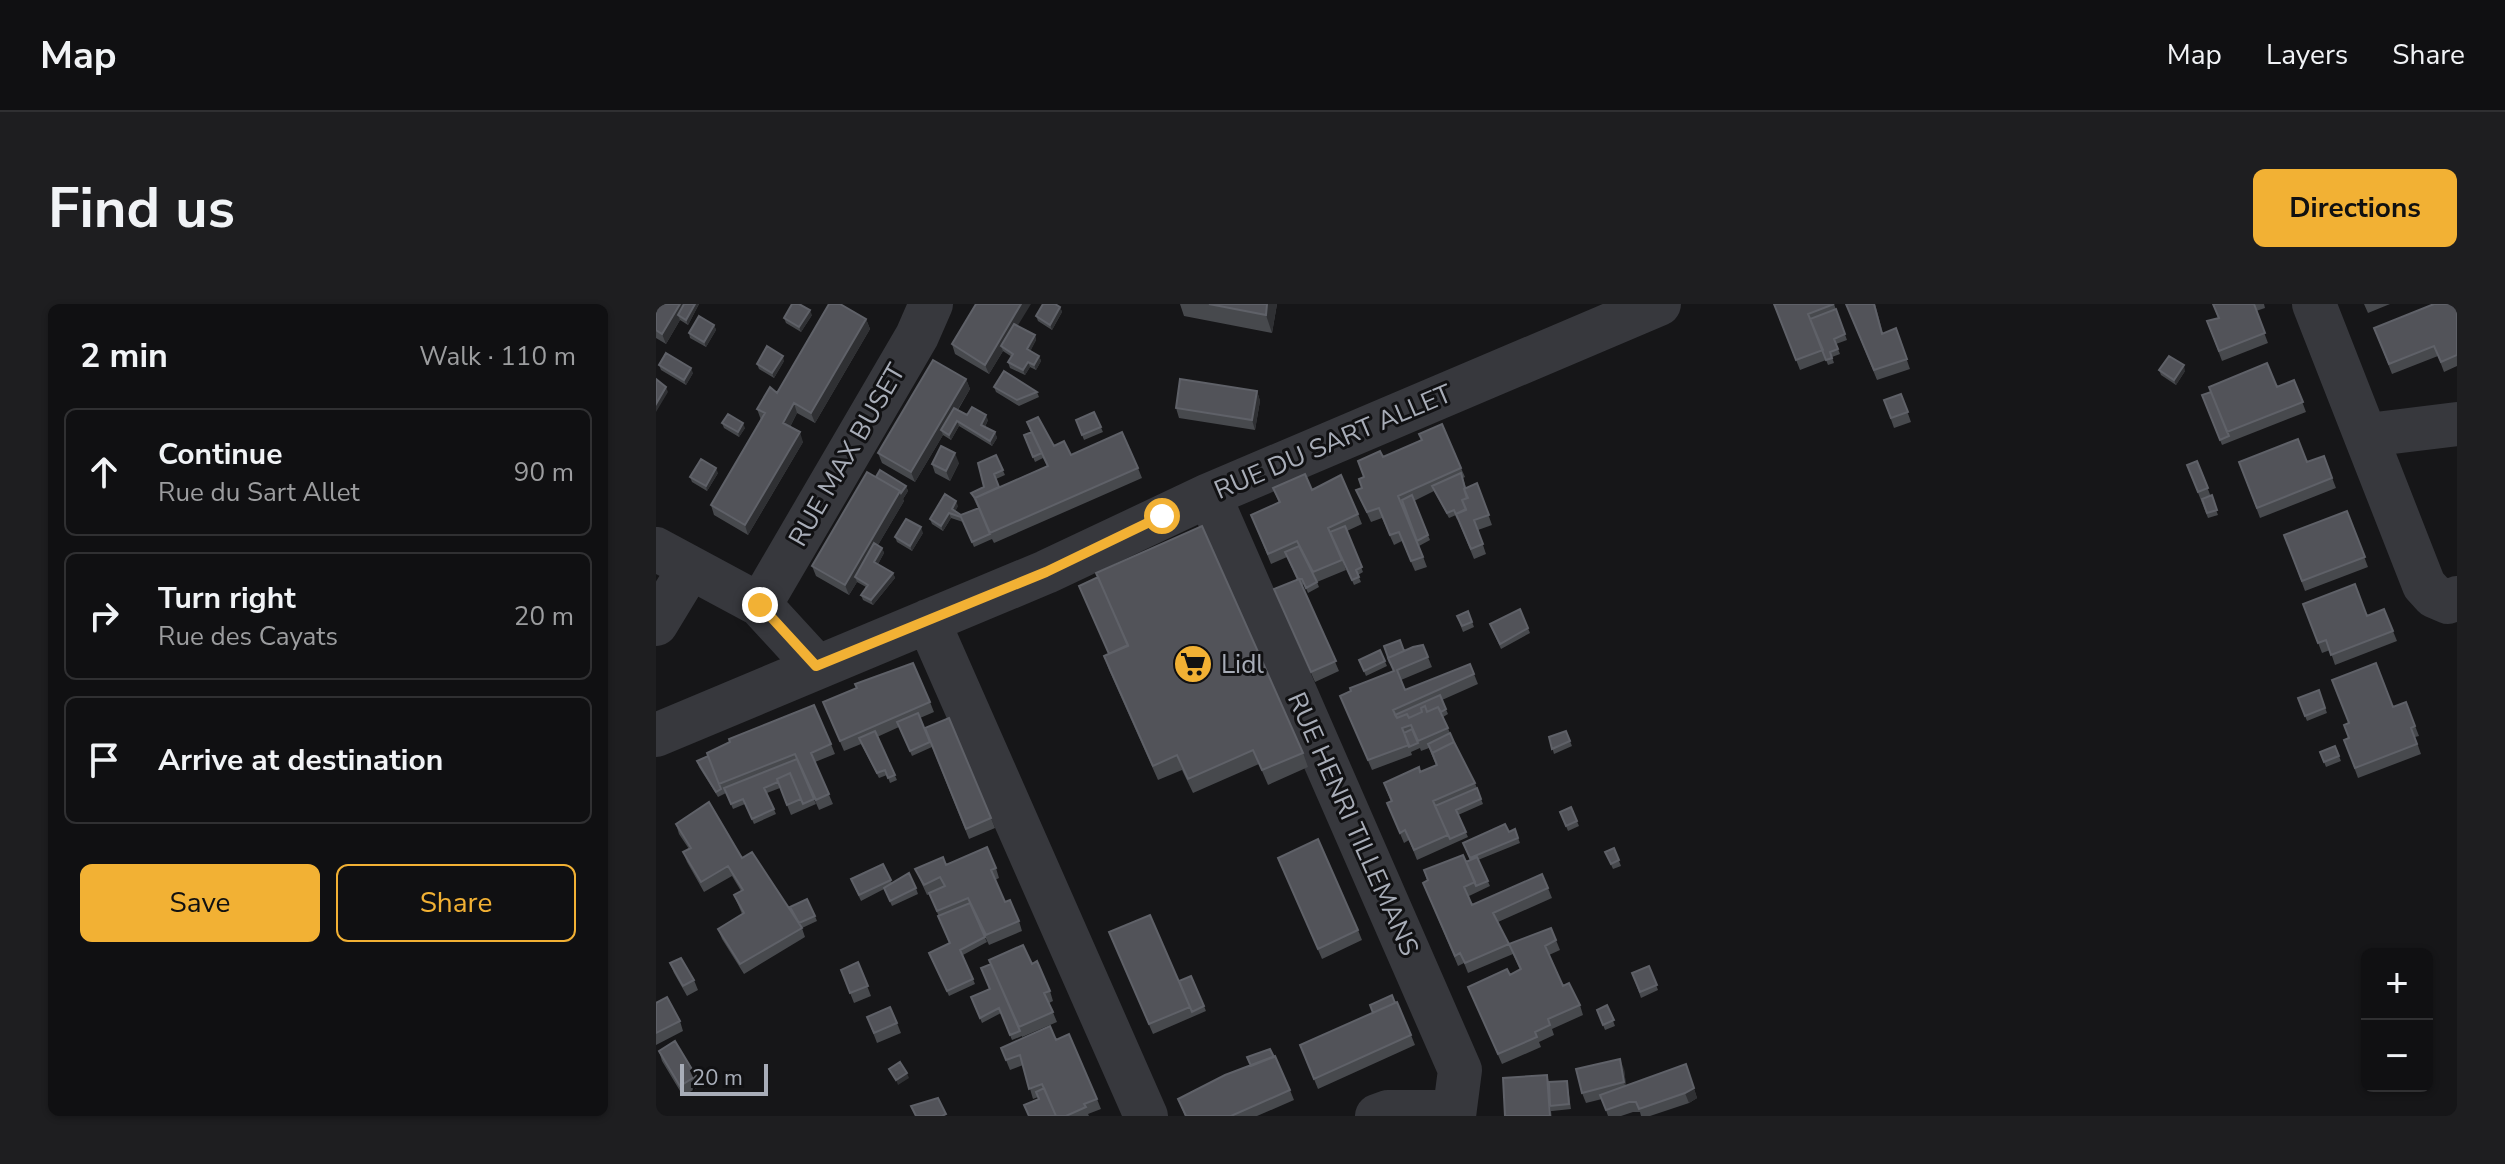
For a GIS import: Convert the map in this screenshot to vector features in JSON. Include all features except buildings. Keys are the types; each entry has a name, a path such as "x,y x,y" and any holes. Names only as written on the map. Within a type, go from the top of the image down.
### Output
{"street":[{"name":"RUE MAX BUSET","path":"760,605 917,336 931,304"},
{"name":"RUE DU SART ALLET","path":"656,735 1046,572 1209,495 1659,304"},
{"path":"2314,304 2368,435 2424,585 2434,596 2448,602 2457,598"},
{"path":"2368,435 2457,424"},
{"name":"RUE HENRI TILLEMANS","path":"1209,495 1460,1070 1453,1114 1388,1112 1377,1116"},
{"path":"656,624 673,558 760,605 816,666"},
{"path":"928,621 1146,1116"}],"place":[{"name":"Lidl","path":"1193,664"}],"route":[{"path":"760,605 797,643 804,657 816,666 1046,572 1162,516"}]}
